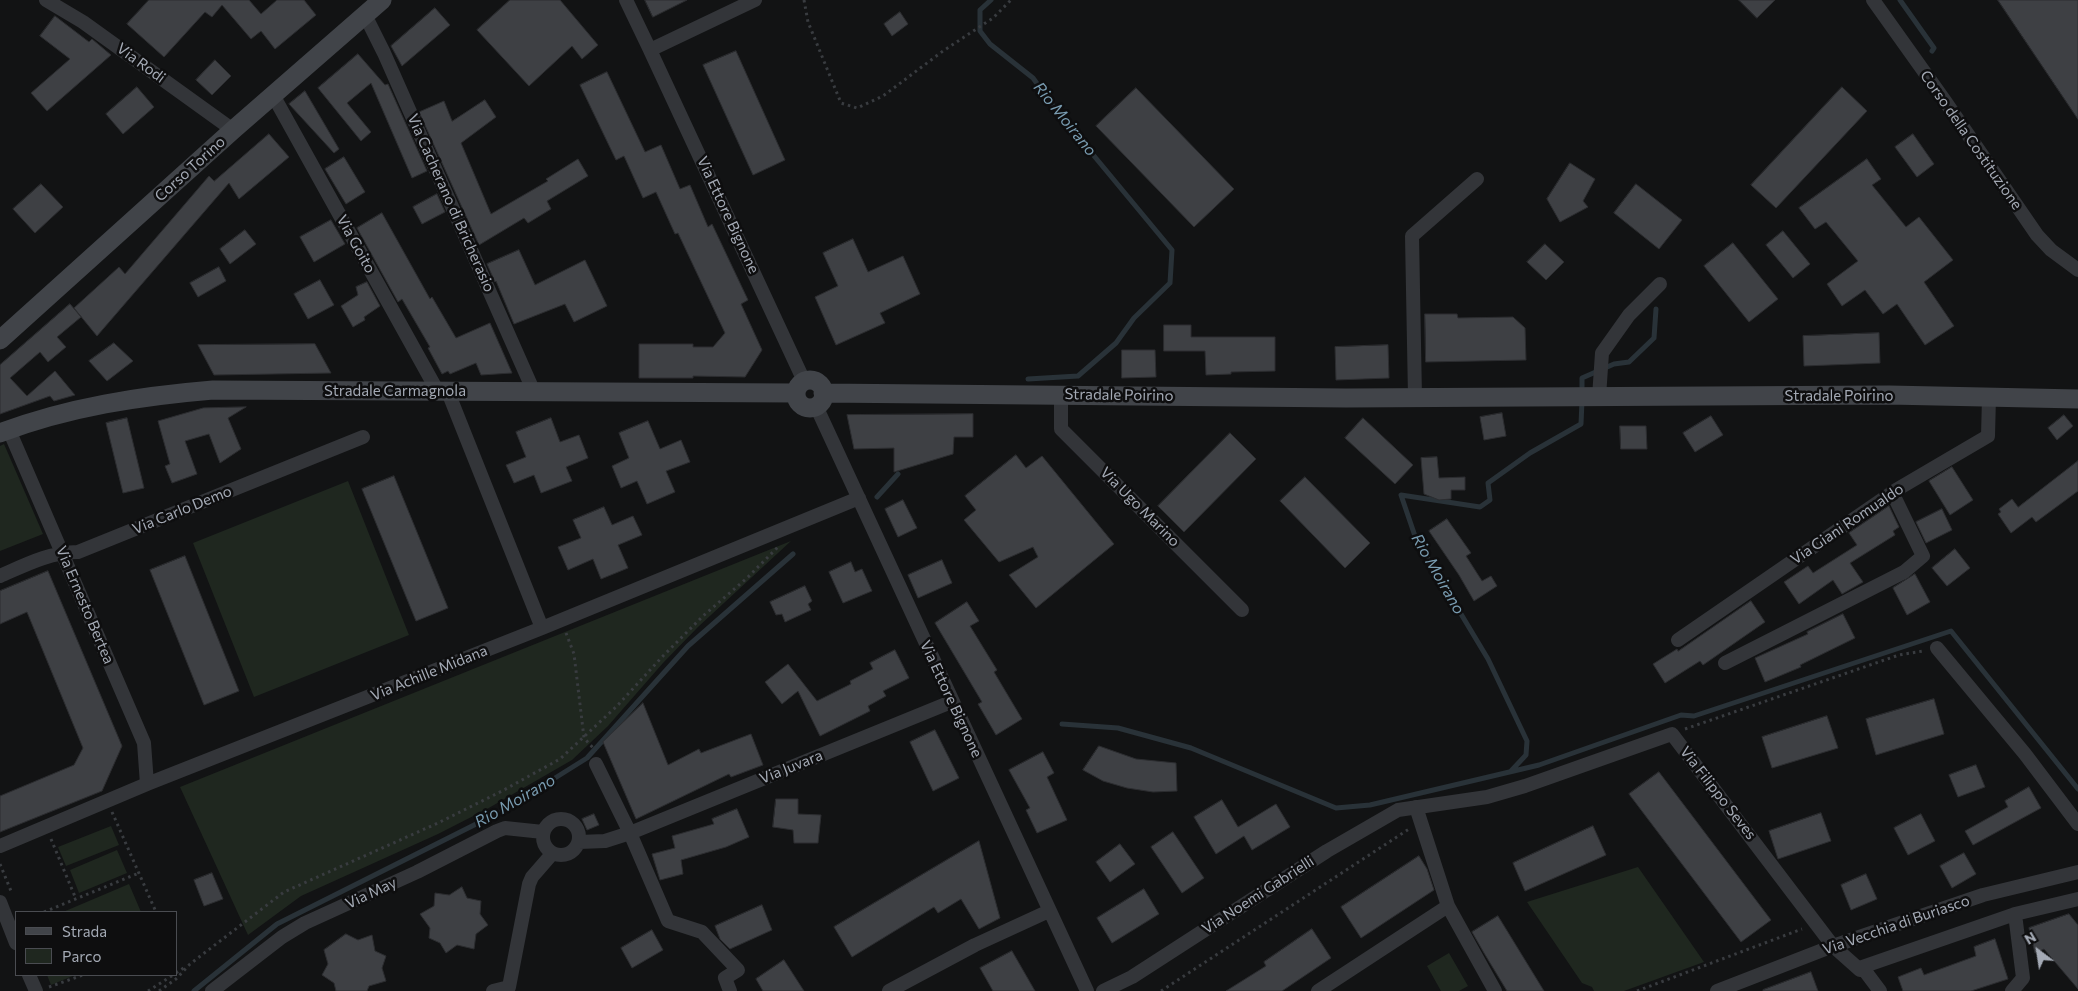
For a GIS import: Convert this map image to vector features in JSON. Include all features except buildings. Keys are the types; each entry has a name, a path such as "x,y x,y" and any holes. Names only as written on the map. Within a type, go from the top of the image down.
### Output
{"main road":[{"name":"Corso Torino","path":"0,340 233,130 382,0"},
{"name":"Stradale Carmagnola","path":"5,431 79,410 128,400 213,390 534,392 800,387"},
{"path":"800,387 798,402 802,406 811,408 820,399"},
{"name":"Stradale Poirino","path":"820,399 1061,394 1415,397 1588,393 2078,399"}],"street":[{"name":"Via Rodi","path":"46,0 83,22 233,130"},
{"name":"Via Ettore Bignone","path":"626,0 800,387"},
{"path":"650,50 755,0"},
{"name":"Corso della Costituzione","path":"1873,0 2037,235 2051,250 2078,270"},
{"name":"Via Cacherano di Bricherasio","path":"365,15 534,392"},
{"name":"Via Goito","path":"273,95 443,392 542,628"},
{"path":"1415,397 1412,236 1477,178"},
{"path":"1588,393 1602,353 1628,315 1660,284"},
{"name":"Via Ugo Marino","path":"1061,394 1061,429 1242,610"},
{"name":"Via Giani Romualdo","path":"1678,640 1892,492 1988,436 1988,397"},
{"name":"Via Ettore Bignone","path":"820,399 858,498 951,702 1087,991"},
{"name":"Via Ernesto Bertea","path":"5,431 61,552 144,743 147,784"},
{"name":"Via Carlo Demo","path":"0,576 61,552 78,552 363,437"},
{"path":"1725,662 1904,572 1923,556 1892,492"},
{"name":"Via Achille Midana","path":"0,846 147,784 542,628 858,498"},
{"path":"1937,648 2025,754 2078,824"},
{"name":"Via Juvara","path":"578,842 605,841 630,833 951,702"},
{"name":"Via Filippo Seves","path":"1416,808 1487,797 1526,786 1672,734 1833,946 1860,970 1862,967"},
{"path":"599,760 668,921 702,932 738,970 725,978 730,991"},
{"path":"1416,808 1448,906 1495,991"},
{"name":"Via Noemi Gabrielli","path":"1103,991 1132,977 1366,827 1398,810 1416,808"},
{"path":"563,819 569,821 577,829 578,842 576,847 568,854 563,856 552,854 544,844 543,832 551,822 563,819"},
{"name":"Via May","path":"212,991 282,937 305,924 417,872 496,831 505,828 543,832"},
{"path":"493,991 509,989 528,884 552,854"},
{"name":"Via Vecchia di Buriasco","path":"1717,991 1833,946 1983,895 2078,872"},
{"path":"6,899 15,938"},
{"path":"1880,991 1862,967 2016,914 2078,899"},
{"path":"1318,991 1448,906"},
{"path":"889,991 975,945 1049,911"},
{"path":"2012,991 2023,978 2016,914"},
{"path":"29,976 36,991"}],"path":[{"path":"804,0 808,22 841,103 857,108 883,96 943,51 986,23 1011,0"},
{"path":"178,972 284,892 438,823 560,759 617,706 703,616 778,548 773,534"},
{"path":"561,620 574,654 584,738 599,760"},
{"path":"1672,734 1899,655 1937,648"},
{"path":"107,802 156,911"},
{"path":"1161,991 1420,822"},
{"path":"51,838 76,899"},
{"path":"0,864 6,899"},
{"path":"46,911 139,873"},
{"path":"1637,991 1816,923"},
{"path":"159,991 176,979 190,964"},
{"path":"47,982 50,988 81,976"},
{"path":"148,991 171,976"}],"green space":[{"path":"4,444 43,534 0,551 0,446"},
{"path":"348,481 409,635 254,697 193,543"},
{"path":"791,541 698,627 663,663 608,726 572,760 487,809 438,834 301,896 248,935 180,787"},
{"path":"111,826 119,845 66,866 58,847"},
{"path":"117,850 127,873 79,893 70,870"},
{"path":"1638,867 1704,962 1624,991 1594,991 1592,987 1582,983 1527,902"},
{"path":"129,884 141,911 65,911"},
{"path":"1449,953 1468,986 1459,991 1441,991 1427,966"},
{"path":"47,976 73,976 51,985"}],"waterway":[{"name":"Rio Moirano","path":"991,0 980,10 980,31 990,44 1033,78 1056,110 1172,250 1170,283 1134,318 1116,343 1078,376 1028,379"},
{"name":"Rio Moirano","path":"1900,0 1934,48 1932,51"},
{"name":"Rio Moirano","path":"1582,392 1582,378 1614,364 1629,362 1654,338 1656,309"},
{"name":"Rio Moirano","path":"1511,771 1526,755 1527,741 1488,659 1416,539 1401,495 1480,507 1490,500 1488,483 1530,453 1581,424 1582,401"},
{"path":"877,497 898,474"},
{"name":"Rio Moirano","path":"194,991 277,924 504,810 587,758 688,646 793,554"},
{"path":"1062,724 1118,728 1191,748 1336,808 1370,805 1539,765 1681,715 1694,716 1951,631 2078,789"}]}
